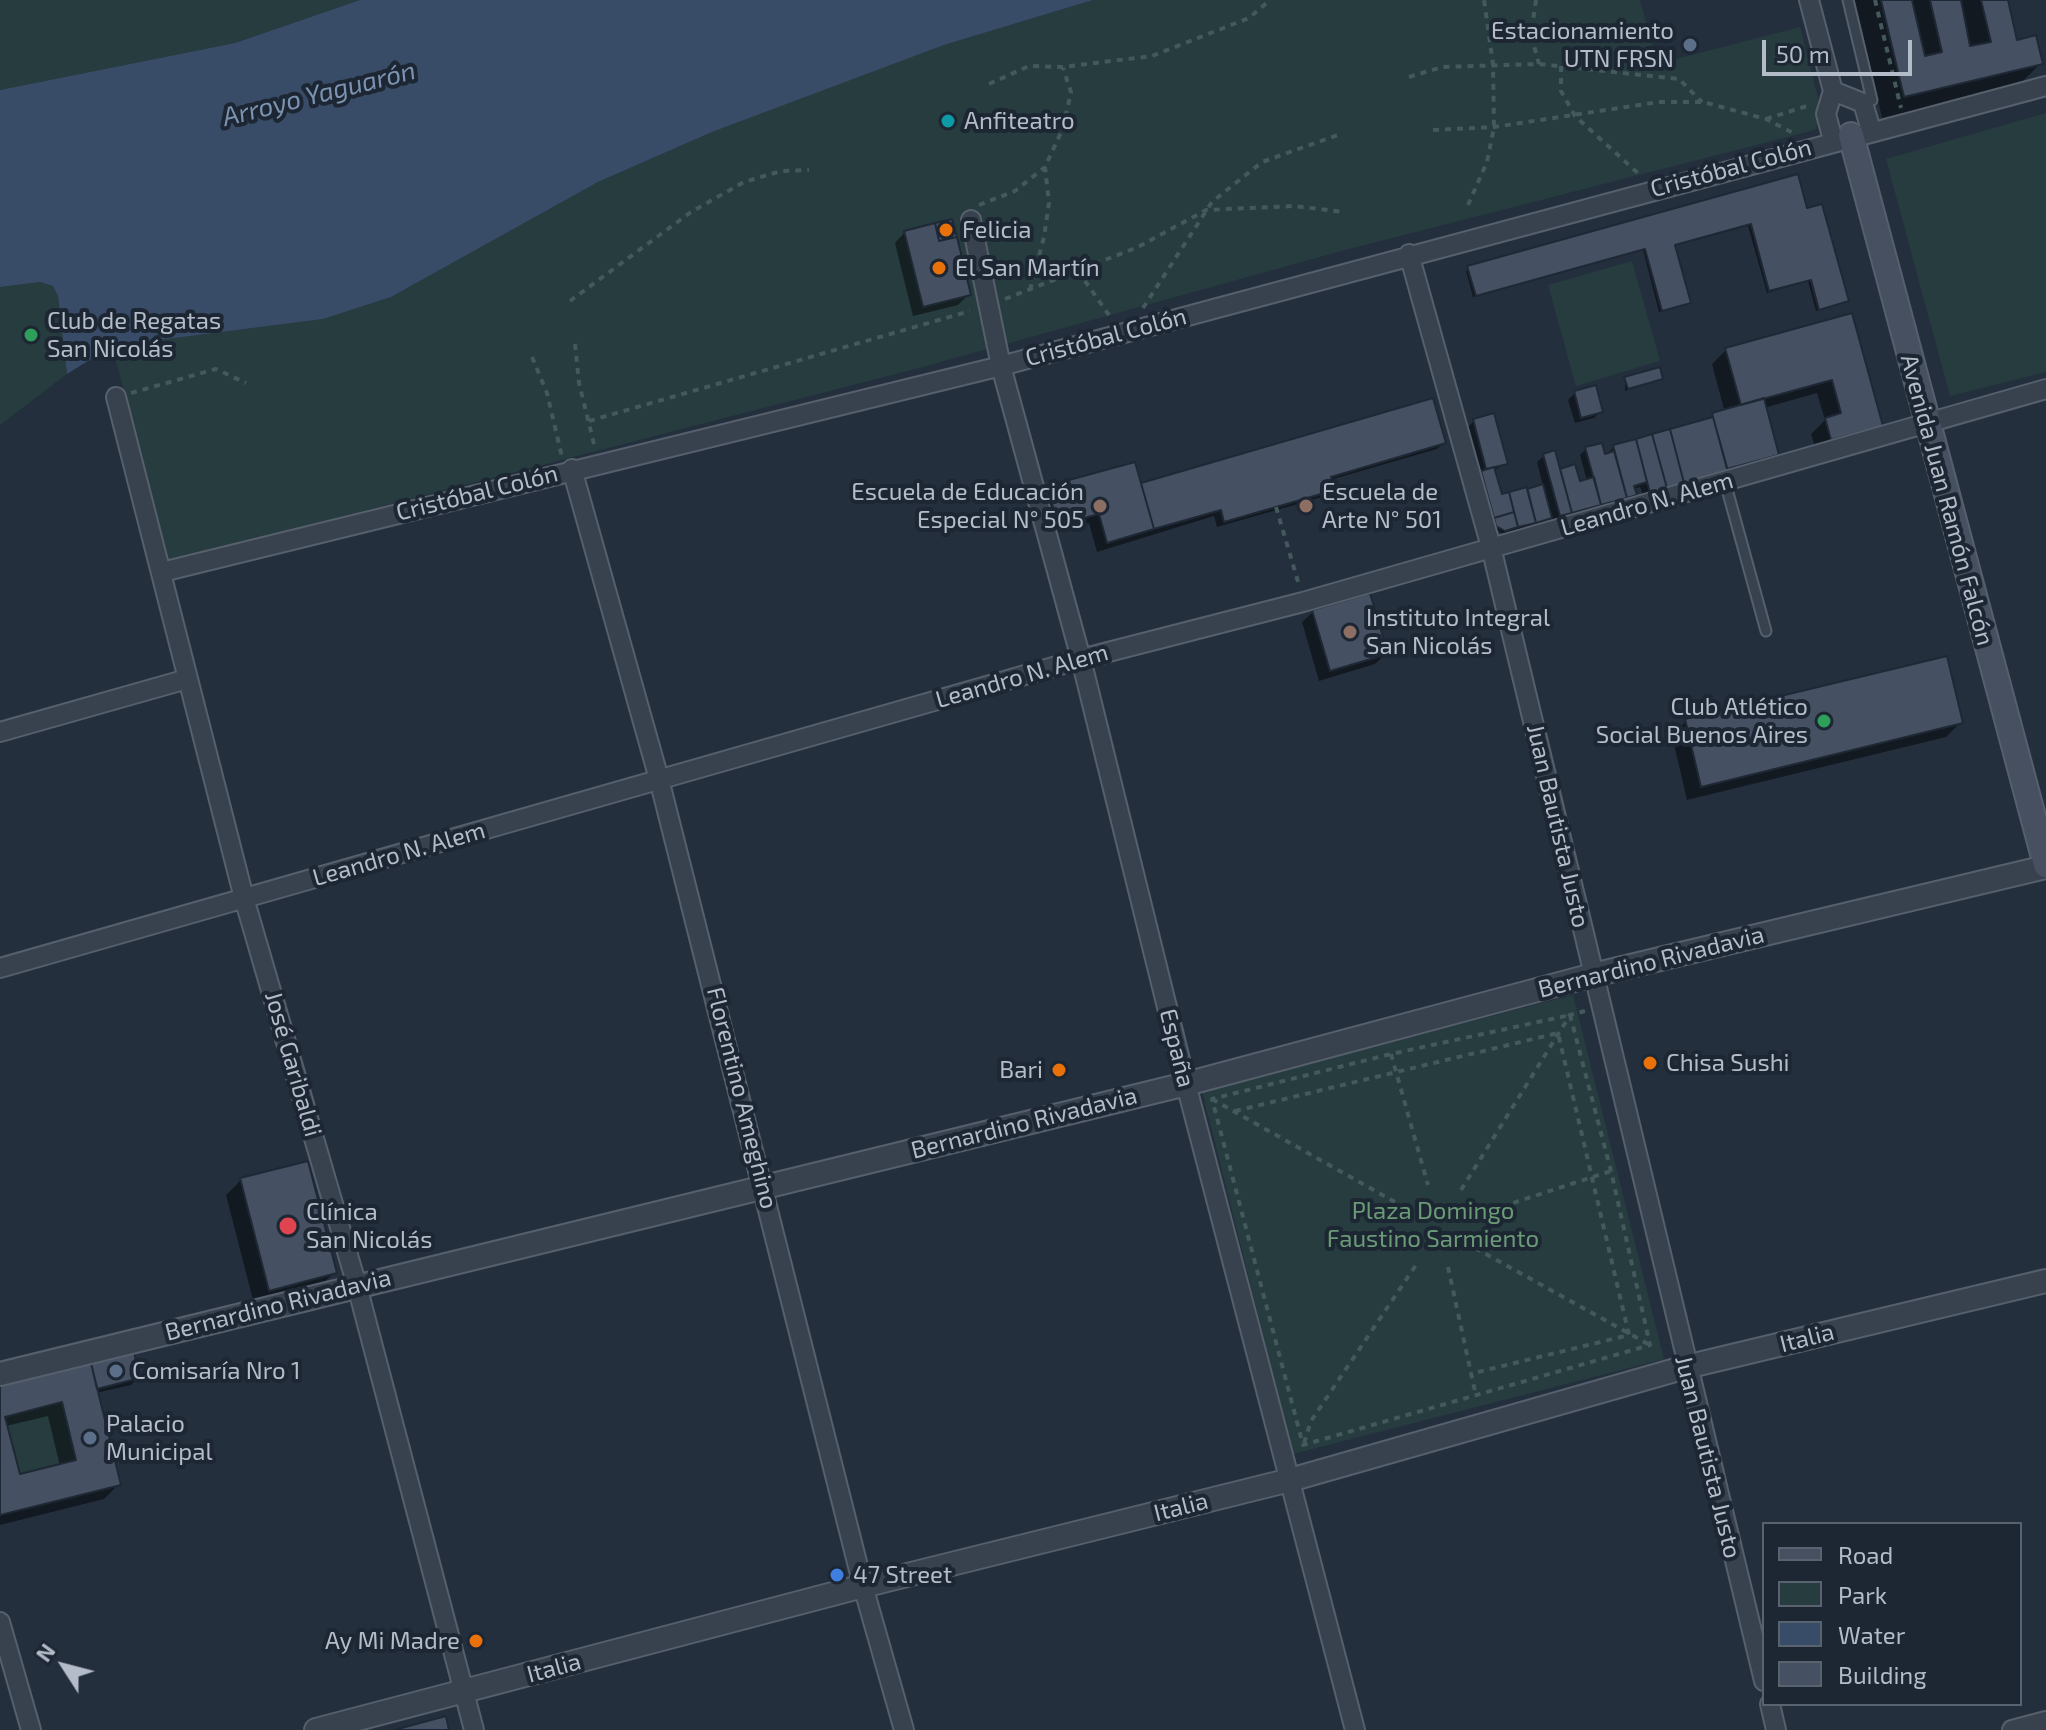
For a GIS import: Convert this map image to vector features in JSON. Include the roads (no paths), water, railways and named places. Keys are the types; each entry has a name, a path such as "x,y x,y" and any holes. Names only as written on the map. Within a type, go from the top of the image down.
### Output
{"main road":[{"name":"Avenida Juan Ramón Falcón","path":"1843,138 1926,424 2046,866"}],"street":[{"path":"1809,0 1832,95 1826,114 1843,138 1863,103 1832,95"},
{"name":"Cristóbal Colón","path":"162,572 598,462 1001,366 1654,188 2046,86"},
{"name":"España","path":"975,213 1001,366 1081,659 1186,1084 1355,1730"},
{"name":"Juan Bautista Justo","path":"1409,254 1491,547 1762,1673"},
{"name":"Leandro N. Alem","path":"0,968 1081,659 1303,602 2046,389"},
{"name":"José Garibaldi","path":"116,397 244,898 357,1286 474,1730"},
{"name":"Florentino Ameghino","path":"568,470 659,779 863,1586 904,1730"},
{"path":"0,732 187,679"},
{"name":"Bernardino Rivadavia","path":"0,1374 1186,1084 1593,975 2046,866"},
{"name":"Italia","path":"316,1730 863,1586 1290,1480 1686,1367 2046,1281"},
{"path":"0,1622 31,1730"},
{"path":"1770,1706 1776,1730"},
{"path":"2012,1730 2046,1721"}],"lane":[{"path":"1848,0 1872,100 1863,103"},
{"path":"1725,482 1766,631"}],"water":[{"name":"Arroyo Yaguarón","path":"360,0 1093,0 944,45 712,132 598,182 391,297 323,319 112,346 67,374 58,296 53,286 40,282 0,287 0,90 235,43"}],"place":[{"name":"Estacionamiento UTN FRSN","path":"1690,45"},
{"name":"Anfiteatro","path":"948,121"},
{"name":"Felicia","path":"946,230"},
{"name":"El San Martín","path":"939,268"},
{"name":"Club de Regatas San Nicolás","path":"31,335"},
{"name":"Escuela de Educación Especial N° 505","path":"1100,506"},
{"name":"Escuela de Arte N° 501","path":"1306,506"},
{"name":"Instituto Integral San Nicolás","path":"1350,632"},
{"name":"Club Atlético Social Buenos Aires","path":"1824,721"},
{"name":"Chisa Sushi","path":"1650,1063"},
{"name":"Bari","path":"1059,1070"},
{"name":"Clínica San Nicolás","path":"288,1226"},
{"name":"Comisaría Nro 1","path":"116,1371"},
{"name":"Palacio Municipal","path":"90,1438"},
{"name":"47 Street","path":"837,1575"},
{"name":"Ay Mi Madre","path":"476,1641"}],"park label":[{"name":"Plaza Domingo Faustino Sarmiento","path":"1433,1225"}]}
